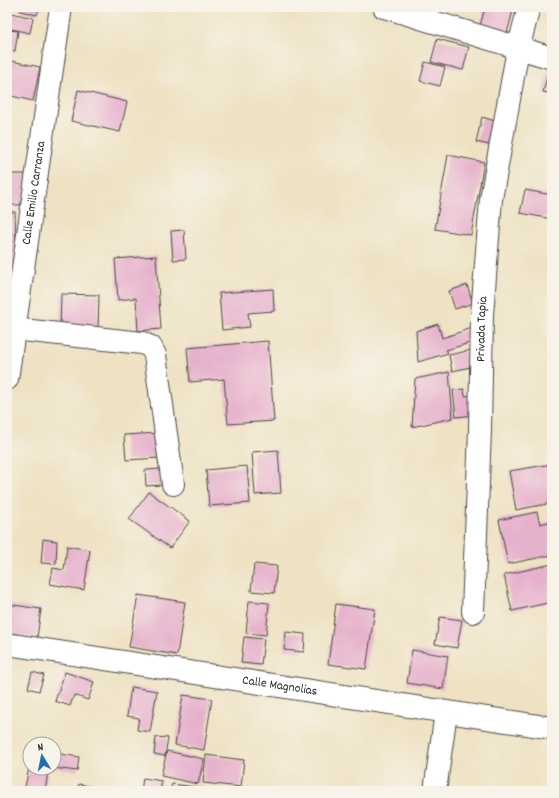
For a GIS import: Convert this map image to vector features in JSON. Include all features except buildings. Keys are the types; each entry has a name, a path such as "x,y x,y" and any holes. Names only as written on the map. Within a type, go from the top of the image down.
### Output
{"street":[{"name":"Calle Emilio Carranza","path":"7,378 61,7"},
{"path":"384,7 518,49 552,58"},
{"name":"Privada Tapia","path":"473,612 480,430 482,315 491,199 518,49 529,7"},
{"path":"13,329 142,342 151,346 155,355 174,484"},
{"name":"Calle Magnolias","path":"7,644 552,728"},
{"path":"435,791 446,712"}]}
